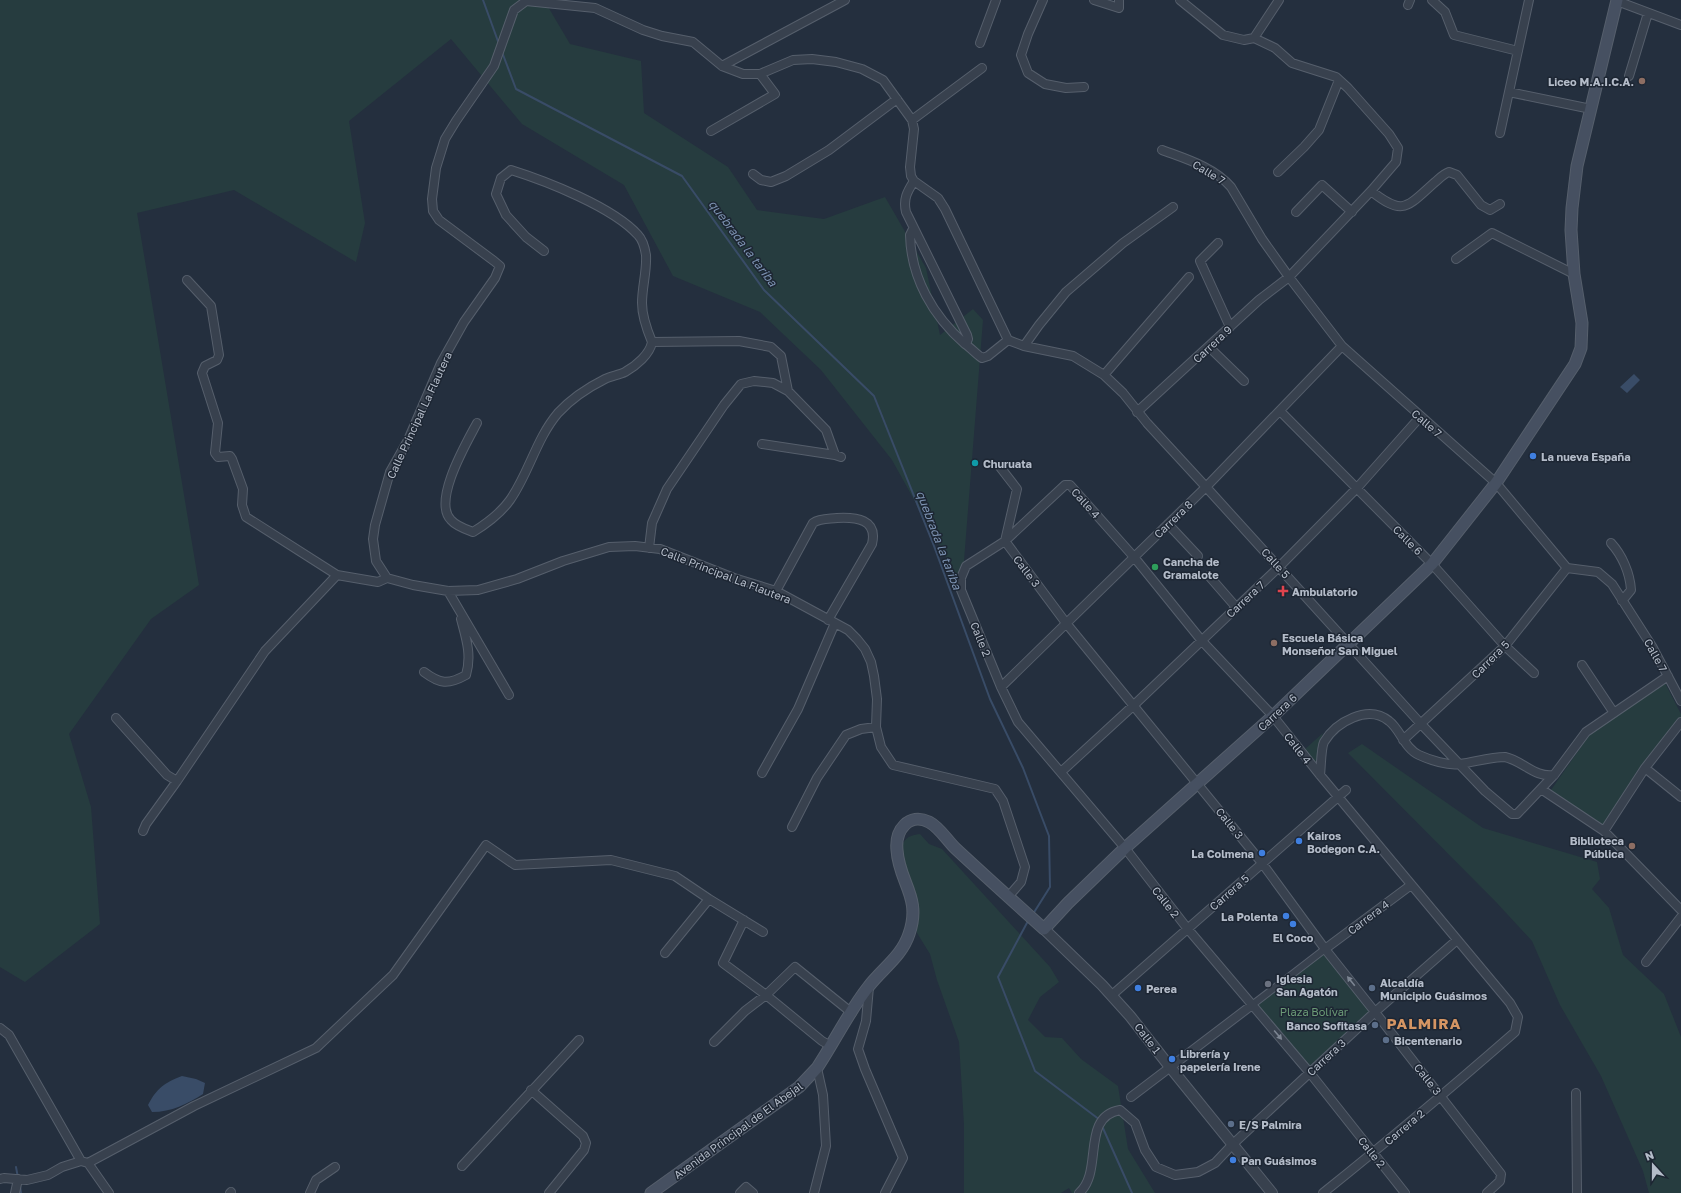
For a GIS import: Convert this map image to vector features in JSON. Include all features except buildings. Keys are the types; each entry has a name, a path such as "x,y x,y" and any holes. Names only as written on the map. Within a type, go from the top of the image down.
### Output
{"main road":[{"name":"Carrera 6","path":"1044,929 1068,903 1125,848 1273,716 1432,564 1496,483 1575,364 1581,348 1582,322 1574,274 1571,230 1572,208 1577,166 1617,0"},
{"name":"Avenida Principal de El Abejal","path":"651,1193 799,1087 817,1068 869,987 902,950 912,923 913,900 898,862 896,848 904,824 913,819 931,823 950,843 1044,929"}],"street":[{"path":"722,66 845,0"},
{"path":"980,43 996,0"},
{"path":"1043,0 1028,34 1021,55 1028,73 1046,84 1066,88 1084,87"},
{"path":"1094,0 1119,8 1119,0"},
{"path":"1180,0 1223,35 1244,40 1254,38 1275,48 1292,62 1336,77 1339,80 1319,130 1278,172"},
{"path":"1254,38 1279,0"},
{"path":"1432,0 1445,12 1454,35 1518,51"},
{"path":"1500,133 1530,0"},
{"path":"1617,0 1681,25"},
{"name":"Calle Principal La Flautera","path":"578,3 526,1 514,10 494,66 452,127 445,140 436,168 432,199 433,211 439,220 500,266 495,278 464,322 441,363 408,440 390,472 375,525 373,539 376,561 387,578 413,585 448,591 478,590 517,579 563,561 609,547 649,548 660,549 734,578 776,591 848,630 858,638 871,662 874,676 876,727 880,747 893,765 995,788 1003,801 1025,867 1021,882 1008,897"},
{"path":"578,3 595,8 643,30 693,42 722,66 743,74 760,74 793,60 812,59 836,62 862,69 883,80 912,120 914,129 910,167 914,181 938,198 945,209 1008,340 984,357 979,356 952,332 939,317 922,288 911,255 910,235 913,229"},
{"path":"1629,76 1648,12"},
{"path":"912,120 982,68"},
{"path":"711,131 775,94 760,74"},
{"name":"Carrera 9","path":"1137,412 1259,300 1289,277 1352,212 1396,162 1398,148 1389,134 1339,80"},
{"path":"1509,92 1591,109"},
{"path":"753,174 761,180 771,182 786,176 829,150 897,99"},
{"name":"Calle 7","path":"1162,150 1196,163 1226,181 1232,187 1262,239 1342,346 1420,417 1496,483 1567,568 1598,572 1612,584 1654,648 1681,701"},
{"path":"478,423 460,455 446,494 445,508 450,520 473,532 488,523 509,501 538,444 558,413 577,397 604,380 625,372 642,359 651,348 652,342 645,322 642,304 646,253 639,236 611,213 528,175 511,170 501,178 496,194 506,215 526,237 544,251"},
{"path":"1371,191 1392,206 1403,206 1419,197 1442,175 1449,172 1457,175 1481,205 1490,210 1500,204"},
{"path":"914,181 906,192 904,202 906,212 913,229 967,335 968,339 966,344"},
{"path":"1296,212 1322,185 1352,212"},
{"path":"1022,345 1066,292 1123,243 1173,207"},
{"path":"1456,259 1492,233 1574,274"},
{"path":"1218,243 1200,261 1230,327"},
{"path":"1104,375 1189,277"},
{"path":"188,280 212,306 220,356 217,360 205,366 202,373 218,423 215,453 218,456 230,456 232,459 243,489 242,505 246,517 337,576 378,582 387,578"},
{"name":"Calle 5","path":"1008,340 1022,345 1073,356 1104,375 1123,393 1137,412 1421,724 1485,791 1512,814 1517,814 1541,790"},
{"path":"652,342 739,341 771,347 781,356 788,391"},
{"name":"Carrera 8","path":"1001,687 1206,487 1342,346"},
{"path":"1209,347 1244,381"},
{"path":"649,548 652,523 668,489 724,405 741,384 754,381 773,383 788,391 826,430 838,456 762,444"},
{"name":"Calle 6","path":"1280,411 1432,564 1505,646 1534,672"},
{"name":"Carrera 7","path":"1061,772 1279,567 1357,488 1420,417"},
{"path":"1000,467 1017,489 1005,541"},
{"name":"Calle 4","path":"1005,541 1063,486 1067,484 1070,485 1134,557 1202,641 1273,716 1338,797 1510,1003"},
{"path":"762,774 798,709 832,621 872,544 872,530 866,522 849,517 821,519 813,523 776,591"},
{"path":"1168,524 1198,556"},
{"name":"Calle 2","path":"1005,541 966,566 961,578 961,590 1001,687 1018,722 1125,848 1187,928 1310,1073 1405,1193"},
{"name":"Calle 3","path":"1005,541 1066,623 1262,863 1325,949 1501,1174 1500,1181 1487,1193"},
{"path":"1611,543 1616,549 1630,580 1631,590 1622,601"},
{"name":"Carrera 5","path":"1403,740 1505,646 1567,568"},
{"path":"143,831 146,824 265,651 337,576"},
{"path":"1209,576 1236,607"},
{"path":"448,591 509,695"},
{"path":"424,672 435,680 445,682 455,681 466,675 469,665 467,640 459,610"},
{"path":"1582,665 1614,713"},
{"path":"1668,676 1586,732 1541,790 1604,831 1681,910"},
{"path":"1320,775 1323,743 1339,725 1358,716 1378,714 1390,721 1403,740 1417,754 1448,764 1459,764 1505,757 1512,758 1540,774 1547,776 1554,775"},
{"path":"116,718 167,775 177,781"},
{"path":"1604,831 1645,768 1681,722"},
{"path":"792,827 817,778 846,735 861,729 876,727"},
{"path":"1645,768 1681,797"},
{"name":"Carrera 5","path":"1112,995 1346,790"},
{"path":"0,1179 27,1180 48,1175 62,1167 85,1162 194,1106 316,1048 392,975 486,845 515,866 611,860 675,876 709,900 763,932"},
{"name":"Carrera 4","path":"1325,949 1411,884"},
{"path":"665,953 709,900"},
{"path":"1646,962 1681,917"},
{"path":"744,920 723,963 766,995 822,1041 831,1046"},
{"name":"Calle 1","path":"1044,929 1112,995 1272,1193"},
{"name":"Carrera 3","path":"1078,1193 1083,1189 1089,1174 1094,1152 1095,1133 1102,1119 1112,1111 1120,1110 1135,1122 1145,1150 1156,1166 1175,1175 1198,1172 1215,1163 1232,1144 1375,1012 1457,940"},
{"path":"1132,1097 1325,949"},
{"path":"714,1042 745,1011 766,995 795,967 852,1013"},
{"path":"869,987 866,1021 858,1049 903,1158 886,1193"},
{"name":"Carrera 2","path":"1323,1193 1441,1096 1515,1032 1518,1017 1510,1003"},
{"path":"0,1028 9,1035 85,1162 109,1193"},
{"path":"462,1166 579,1040"},
{"path":"814,1193 826,1146 824,1095 817,1068"},
{"path":"531,1090 583,1136 586,1143 584,1150 550,1193"},
{"path":"1576,1093 1577,1193"},
{"path":"310,1193 316,1180 334,1167"},
{"path":"15,1193 18,1179"},
{"path":"740,1193 746,1187 752,1193"}],"green space":[{"path":"0,0 544,0 570,44 641,61 644,113 728,167 757,210 824,219 885,197 926,268 940,335 973,309 983,320 962,586 892,460 821,370 760,312 673,276 624,185 522,124 451,39 349,121 365,223 356,262 234,190 137,213 199,585 151,619 69,734 91,807 100,924 25,982 0,967"},
{"path":"1665,683 1681,714 1681,717 1637,771 1605,826 1551,790 1590,734"},
{"path":"1323,733 1318,750 1318,767 1304,750"},
{"path":"1362,744 1483,828 1597,862 1600,879 1592,889 1609,908 1623,955 1664,994 1681,1037 1681,1193 1649,1193 1643,1171 1601,1076 1560,1005 1532,941 1496,902 1348,753"},
{"path":"920,834 929,844 942,849 1050,967 1059,982 1040,997 1028,1020 1045,1037 1062,1038 1081,1059 1118,1086 1128,1149 1155,1193 1072,1193 1069,1188 1061,1193 964,1193 964,1125 959,1042 937,980 930,954 917,933 917,900 900,849 908,838"},
{"name":"Plaza Bolívar","path":"1325,949 1375,1012 1310,1073 1252,1005"}],"water":[{"path":"1634,374 1640,380 1627,393 1620,387"},
{"path":"182,1076 196,1079 205,1083 203,1094 179,1107 166,1111 152,1112 148,1105 158,1090 170,1081"}],"waterway":[{"name":"quebrada la tariba","path":"483,0 499,44"},
{"name":"quebrada la tariba","path":"502,52 516,89 682,176 764,290 874,396 934,546 990,699 1023,768 1049,836 1050,887 1033,914"},
{"name":"quebrada la tariba","path":"1028,921 998,977 1035,1071 1100,1120"},
{"name":"quebrada la tariba","path":"1102,1126 1132,1193"},
{"path":"16,1167 18,1178"},
{"path":"20,1186 21,1193"}],"place":[{"name":"Liceo M.A.I.C.A.","path":"1642,81"},
{"name":"La nueva España","path":"1533,456"},
{"name":"Churuata","path":"975,463"},
{"name":"Cancha de Gramalote","path":"1155,567"},
{"name":"Ambulatorio","path":"1283,591"},
{"name":"Escuela Básica Monseñor San Miguel","path":"1274,643"},
{"name":"Kairos Bodegon C.A.","path":"1299,841"},
{"name":"Biblioteca Pública","path":"1632,846"},
{"name":"La Colmena","path":"1262,853"},
{"name":"La Polenta","path":"1286,916"},
{"name":"El Coco","path":"1293,924"},
{"name":"Iglesia San Agatón","path":"1268,984"},
{"name":"Perea","path":"1138,988"},
{"name":"Alcaldía Municipio Guásimos","path":"1372,988"},
{"name":"Banco Sofitasa","path":"1375,1025"},
{"name":"Bicentenario","path":"1386,1040"},
{"name":"Librería y papelería Irene","path":"1172,1059"},
{"name":"E/S Palmira","path":"1231,1124"},
{"name":"Pan Guásimos","path":"1233,1160"}],"district":[{"name":"PALMIRA","path":"1424,1023"}]}
